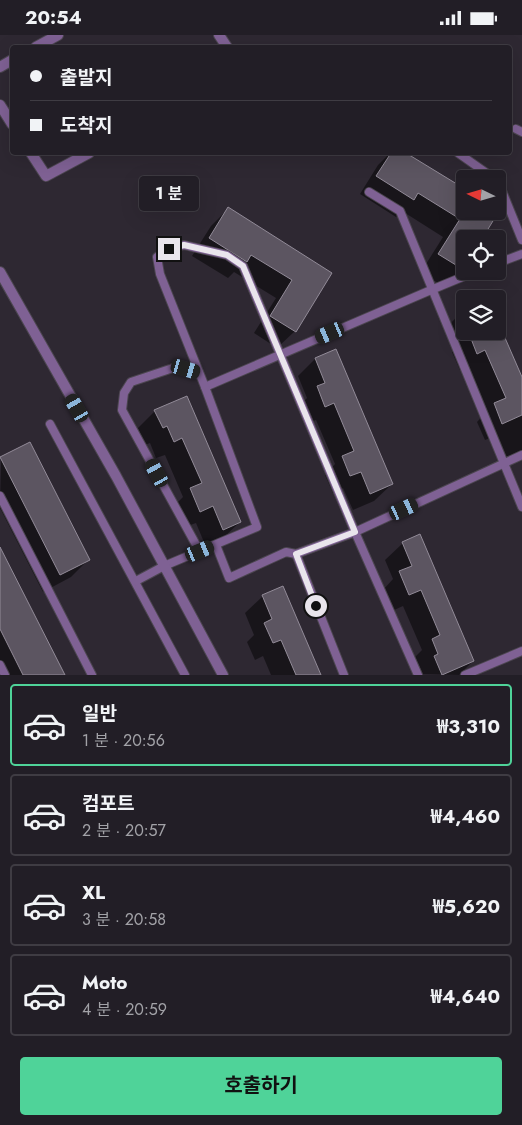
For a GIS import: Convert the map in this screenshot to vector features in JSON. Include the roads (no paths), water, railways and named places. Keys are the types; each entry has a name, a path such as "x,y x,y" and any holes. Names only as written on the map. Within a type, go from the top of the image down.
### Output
{"street":[{"path":"40,45 58,35"},
{"path":"0,105 10,121"},
{"path":"32,155 46,176 85,155"},
{"path":"0,272 116,476 223,675"}],"lane":[{"path":"461,155 482,170"},
{"path":"369,192 400,211 522,507"},
{"path":"506,203 522,240"},
{"path":"136,581 164,566 257,527 205,387 160,274 157,257 169,249 184,245 227,255 243,266 355,532 418,675"},
{"path":"506,260 522,254"},
{"path":"205,387 456,280"},
{"path":"199,373 173,367 131,382 124,393 122,410 200,551"},
{"path":"50,424 185,675"},
{"path":"216,545 229,578 286,552 296,554 355,532 522,455"},
{"path":"0,496 92,675"},
{"path":"296,554 344,675"},
{"path":"465,675 522,651"},
{"path":"0,665 5,675"}]}
